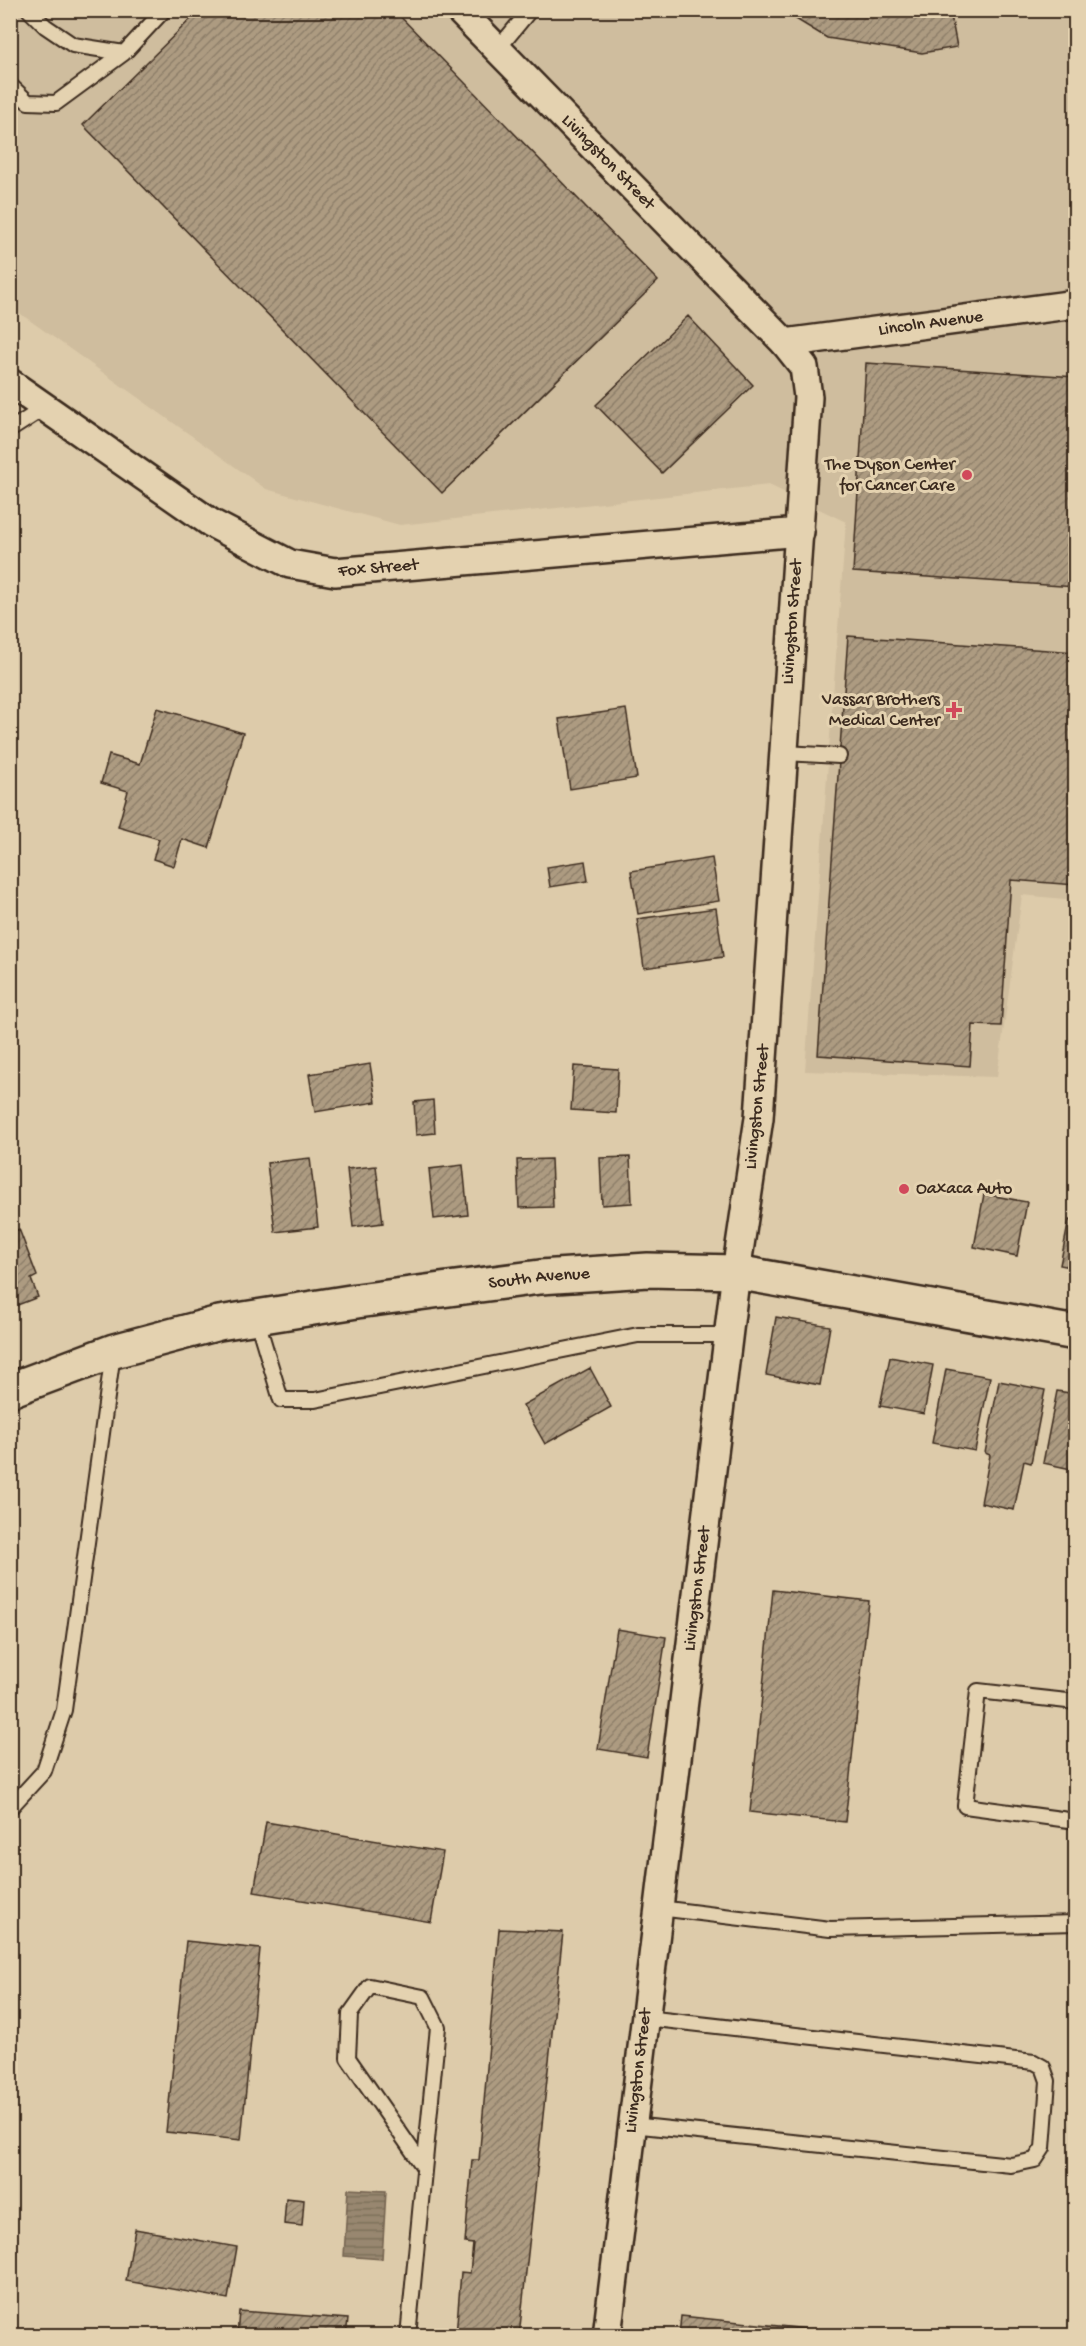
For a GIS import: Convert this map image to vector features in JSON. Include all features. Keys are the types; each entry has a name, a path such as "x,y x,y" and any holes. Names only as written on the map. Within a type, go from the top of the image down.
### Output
{"street":[{"name":"Livingston Street","path":"459,10 785,343 804,367 808,397 759,1118 736,1272 607,2336"},
{"name":"Lincoln Avenue","path":"785,343 1076,304"},
{"name":"Fox Street","path":"10,383 211,523 290,564 335,572 800,532"},
{"name":"South Avenue","path":"10,1390 114,1351 219,1323 540,1277 648,1270 736,1272 1076,1333"}],"lane":[{"path":"29,10 45,26 73,45 124,53"},
{"path":"10,85 28,102 56,103 124,53 164,10"},
{"path":"497,50 530,10"},
{"path":"10,430 44,408"},
{"path":"785,753 839,756"},
{"path":"256,1317 282,1400 315,1400 638,1335 729,1335"},
{"path":"10,1808 44,1771 64,1710 114,1351"},
{"path":"1076,1702 978,1691 965,1806 1076,1821"},
{"path":"659,1908 830,1929 1076,1923"},
{"path":"408,2336 438,2027 423,1997 370,1986 350,2014 348,2058 423,2166"},
{"path":"632,2125 1011,2165 1035,2160 1043,2148 1048,2081 1043,2067 1034,2062 646,2018"}],"shaded area":[{"name":"Vassar Brothers Medical Center","path":"11,11 1075,11 1075,900 1022,895 997,1077 805,1071 846,522 769,485 400,525 266,489 11,307"},
{"path":"348,2189 386,2191 382,2259 344,2256"}],"building":[{"path":"200,10 394,10 658,281 442,493 83,125"},
{"path":"781,10 950,10 957,47 922,53 827,38"},
{"path":"688,316 753,385 662,473 596,405"},
{"name":"The Dyson Center for Cancer Care","path":"866,363 1076,377 1076,587 853,572"},
{"path":"848,636 1076,652 1076,885 1011,880 1001,1026 973,1025 970,1066 818,1055"},
{"path":"157,708 243,733 209,848 182,839 174,866 153,859 159,839 118,827 128,791 101,783 109,755 140,764"},
{"path":"626,709 637,778 570,789 559,719"},
{"path":"712,858 719,901 638,914 631,871"},
{"path":"585,861 588,881 550,887 547,867"},
{"path":"716,908 723,957 644,968 637,919"},
{"path":"370,1064 376,1102 315,1112 309,1074"},
{"path":"574,1066 618,1069 616,1113 571,1110"},
{"path":"433,1100 435,1133 416,1135 414,1102"},
{"path":"630,1157 632,1203 602,1205 600,1158"},
{"path":"310,1158 318,1227 275,1232 267,1163"},
{"path":"551,1159 553,1207 519,1208 517,1160"},
{"path":"463,1165 468,1215 434,1219 429,1169"},
{"path":"376,1166 383,1223 353,1227 347,1169"},
{"path":"984,1194 1027,1202 1017,1256 974,1247"},
{"path":"1069,1220 1076,1222 1076,1268 1060,1265"},
{"path":"19,1229 37,1276 31,1279 38,1297 10,1308 10,1233"},
{"path":"776,1317 830,1326 820,1385 766,1375"},
{"path":"890,1357 933,1365 924,1414 880,1406"},
{"path":"590,1368 611,1407 545,1444 523,1405"},
{"path":"946,1369 990,1377 975,1451 932,1443"},
{"path":"999,1381 1045,1390 1031,1463 1024,1461 1014,1510 981,1503 990,1455 985,1453"},
{"path":"1057,1391 1076,1394 1076,1470 1043,1463"},
{"path":"773,1590 869,1601 845,1822 750,1812"},
{"path":"617,1629 666,1637 647,1757 598,1749"},
{"path":"266,1822 443,1852 431,1922 254,1892"},
{"path":"499,1929 563,1932 519,2336 456,2336 461,2272 470,2273 473,2244 465,2243 472,2160 479,2160"},
{"path":"186,1941 260,1949 241,2140 166,2132"},
{"path":"286,2198 304,2200 302,2226 284,2224"},
{"path":"135,2229 237,2247 228,2299 126,2281"},
{"path":"239,2311 348,2319 346,2336 237,2336"},
{"path":"681,2316 875,2336 679,2336"}],"place":[{"name":"The Dyson Center for Cancer Care","path":"967,475"},
{"name":"Vassar Brothers Medical Center","path":"954,710"},
{"name":"Oaxaca Auto","path":"904,1189"}]}
